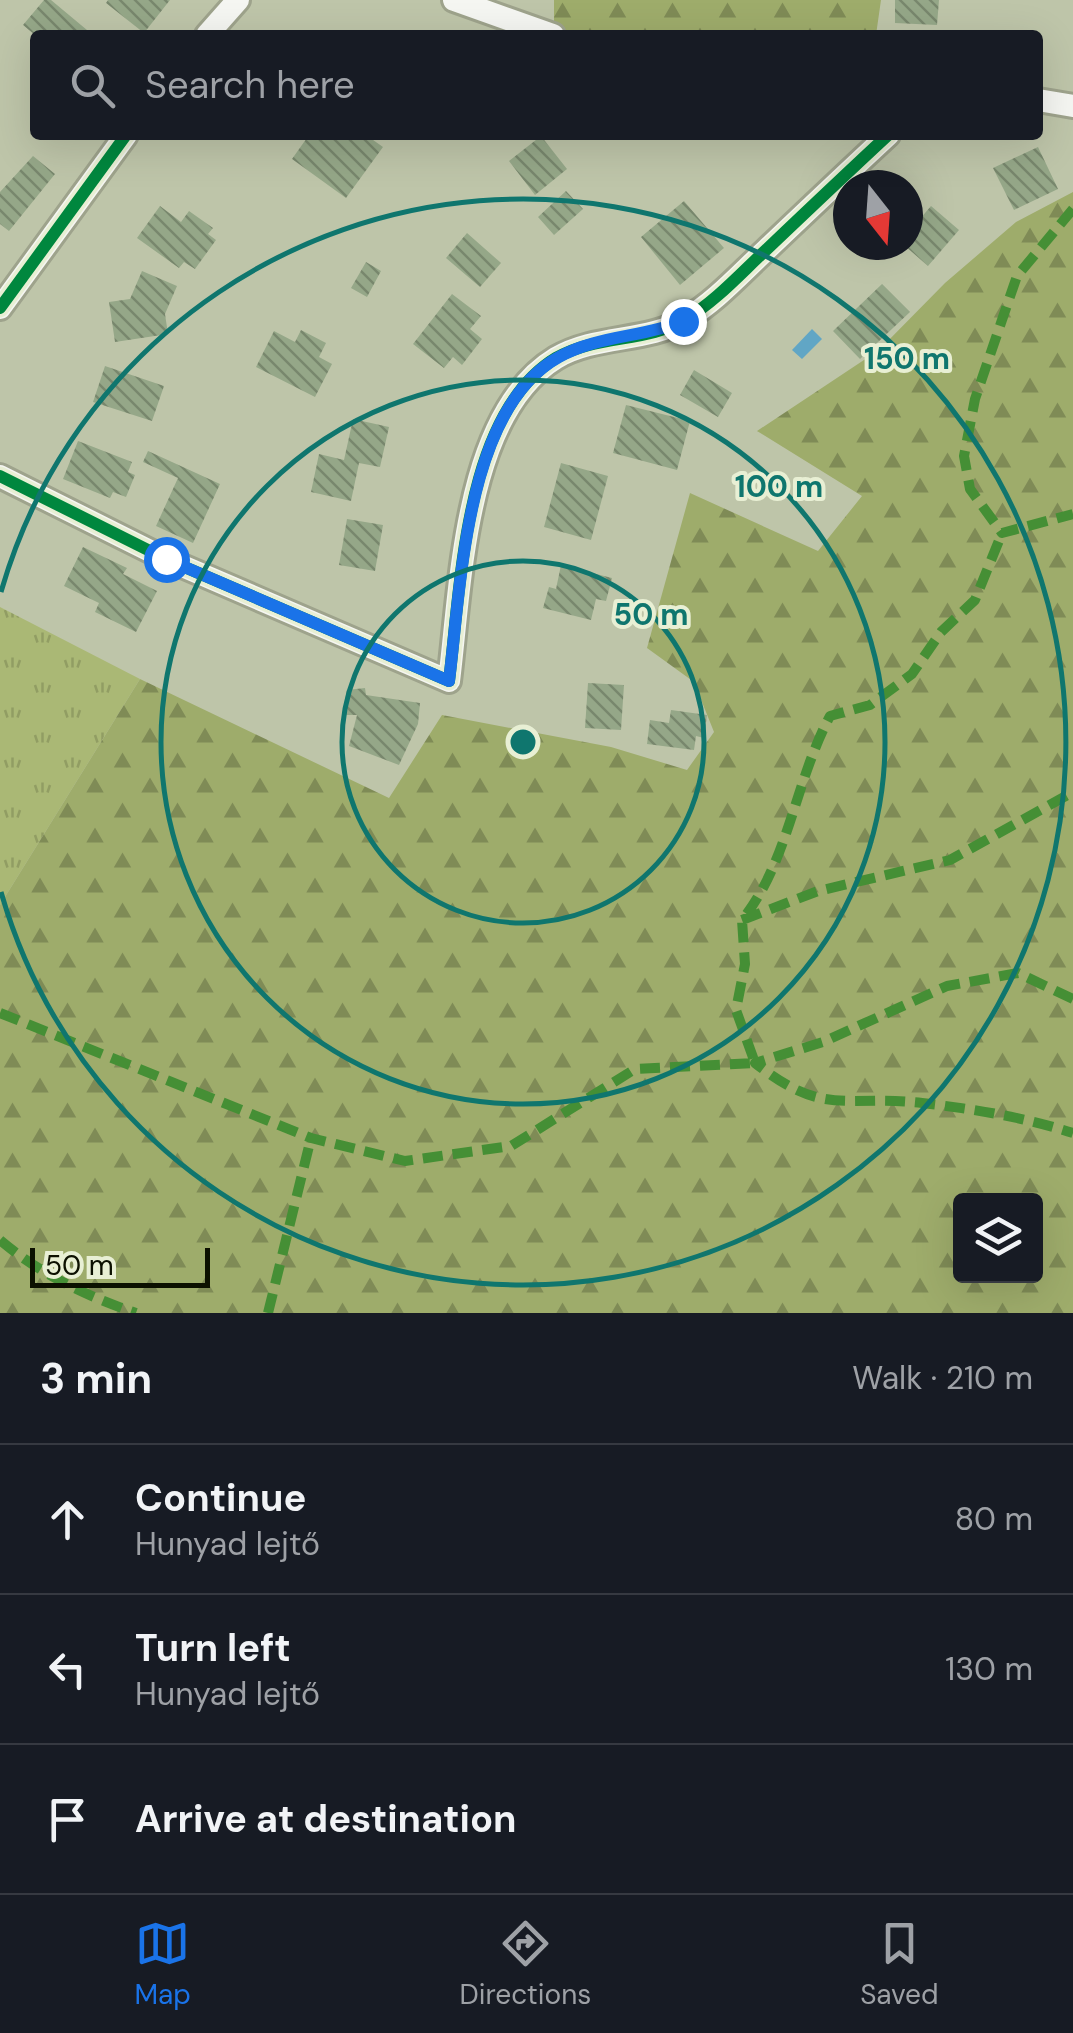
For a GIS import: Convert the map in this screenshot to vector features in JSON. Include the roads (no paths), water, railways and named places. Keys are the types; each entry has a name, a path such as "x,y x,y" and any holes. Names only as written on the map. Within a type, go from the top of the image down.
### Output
{"street":[{"path":"211,30 238,0"},
{"path":"454,0 539,30"},
{"path":"1043,101 1073,106"},
{"path":"0,308 122,140"},
{"path":"0,476 166,559 449,681 471,515 483,467 502,423 532,379 554,359 584,344 662,330 708,304 883,140"}],"water":[{"path":"812,329 822,339 802,359 792,350"}]}
